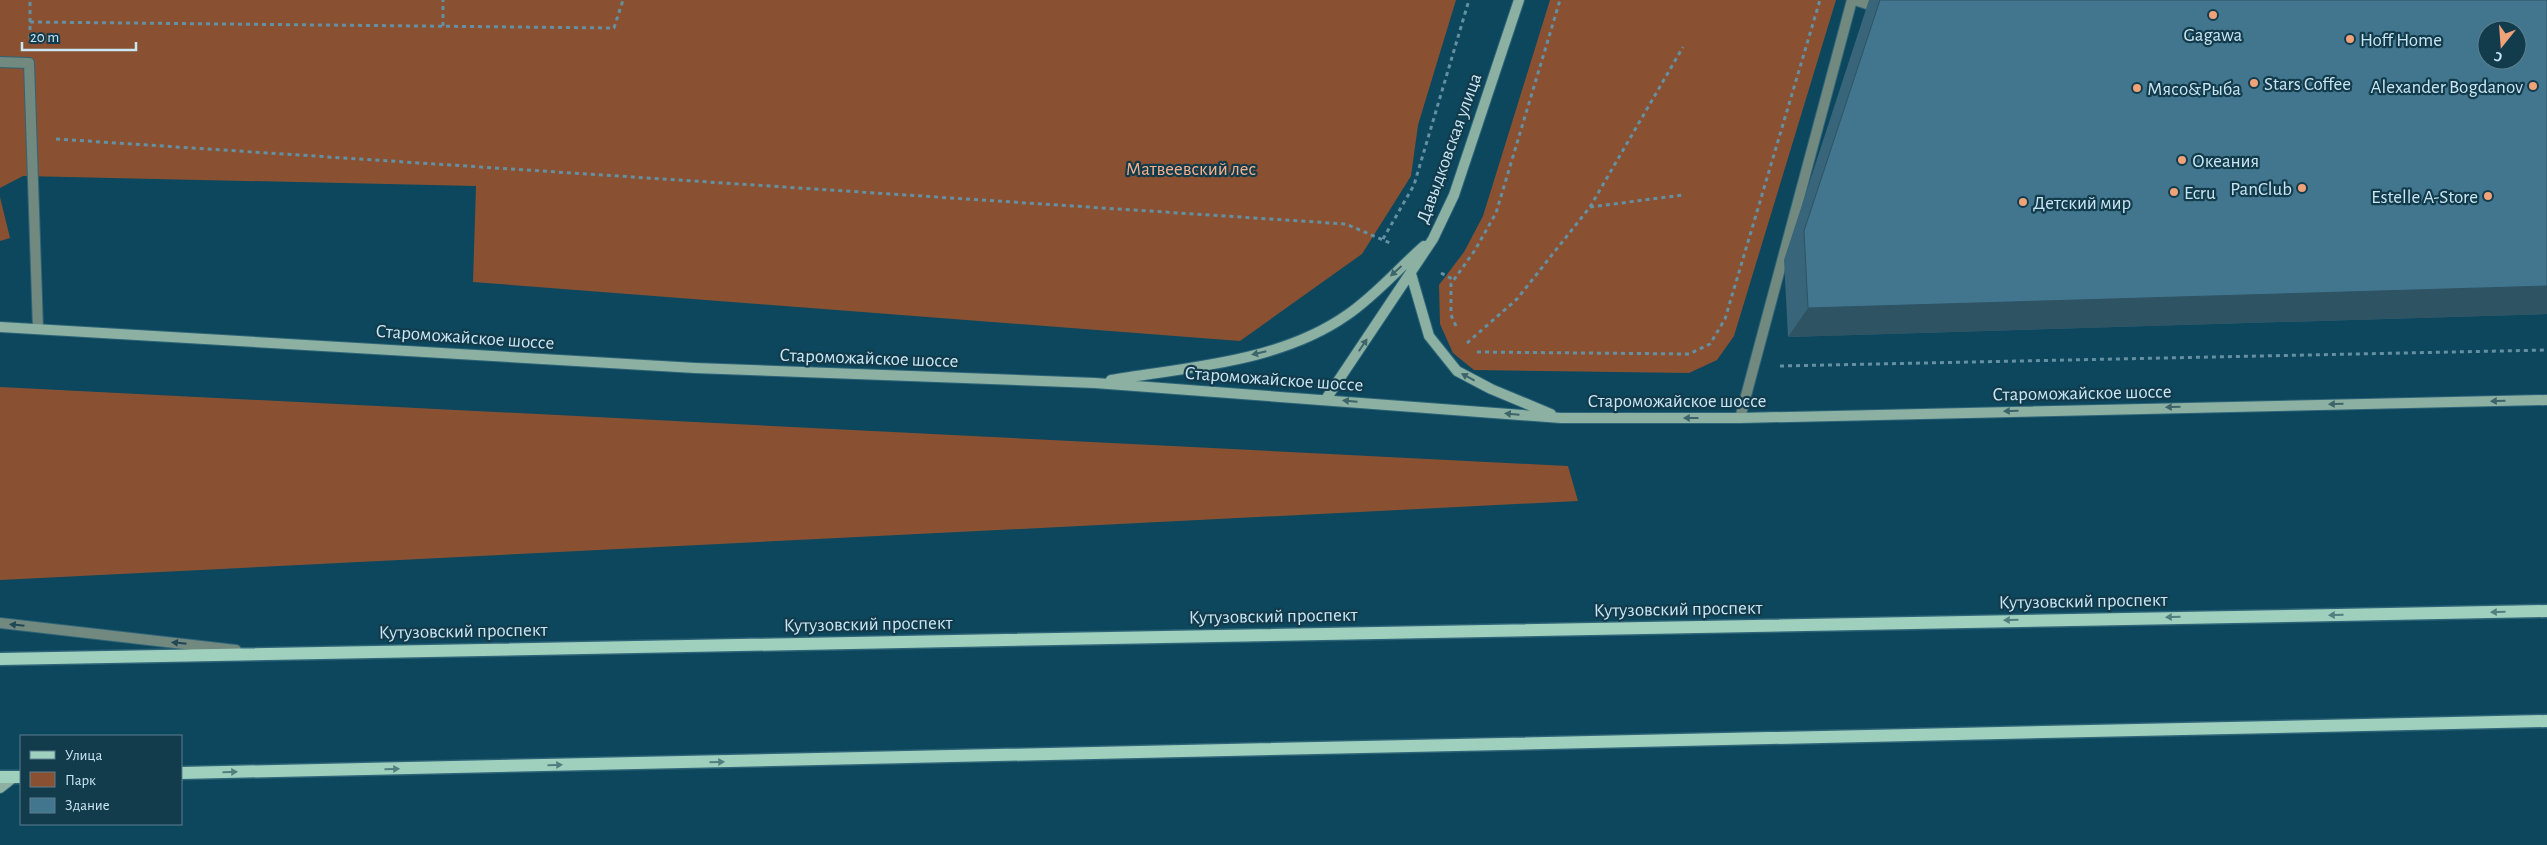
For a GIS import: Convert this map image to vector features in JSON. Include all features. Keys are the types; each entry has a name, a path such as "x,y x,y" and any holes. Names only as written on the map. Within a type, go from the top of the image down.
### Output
{"main road":[{"name":"Давыдковская улица","path":"1326,399 1433,239 1454,195 1519,0"},
{"path":"1095,383 1217,362 1275,349 1316,332 1348,314 1433,239"},
{"path":"1411,274 1429,336 1457,371 1491,389 1561,418"},
{"name":"Староможайское шоссе","path":"0,327 695,368 1095,383 1561,418 1740,418 2547,400"},
{"name":"Кутузовский проспект","path":"0,659 2547,611"},
{"path":"182,773 2547,721"},
{"path":"0,777 18,777"},
{"path":"0,788 18,777"}],"lane":[{"path":"1740,418 1853,0 1867,4"},
{"path":"0,62 29,63 38,329"},
{"path":"0,623 262,653"}],"path":[{"path":"29,63 30,0"},
{"path":"443,0 443,26"},
{"path":"30,22 614,28 623,0"},
{"path":"32,138 1346,224 1383,239 1414,185 1469,0"},
{"path":"1457,331 1451,315 1451,284 1475,250 1496,214 1560,0"},
{"path":"1460,338 1463,346 1478,352 1689,354 1710,344 1725,319 1820,0"},
{"path":"1463,346 1518,298 1590,207 1684,47"},
{"path":"1590,207 1682,195"},
{"path":"1753,367 2547,350"}],"green space":[{"name":"Матвеевский лес","path":"0,0 1456,0 1418,125 1411,176 1362,254 1240,341 473,282 476,186 23,176 0,188"},
{"path":"1550,0 1836,0 1734,336 1717,360 1689,373 1474,370 1453,353 1440,324 1439,285 1464,252 1483,216"},
{"path":"0,197 10,238 0,241"},
{"path":"0,387 1568,466 1578,501 0,580"}],"building":[{"name":"Океания","path":"1880,0 2547,0 2547,286 1808,308 1804,231"}],"place":[{"name":"Gagawa","path":"2213,15"},
{"name":"Hoff Home","path":"2350,39"},
{"name":"Stars Coffee","path":"2254,83"},
{"name":"Alexander Bogdanov","path":"2533,86"},
{"name":"Мясо&Рыба","path":"2137,88"},
{"name":"Океания","path":"2182,160"},
{"name":"PanClub","path":"2302,188"},
{"name":"Ecru","path":"2174,192"},
{"name":"Estelle A-Store","path":"2488,196"},
{"name":"Детский мир","path":"2023,202"}]}
